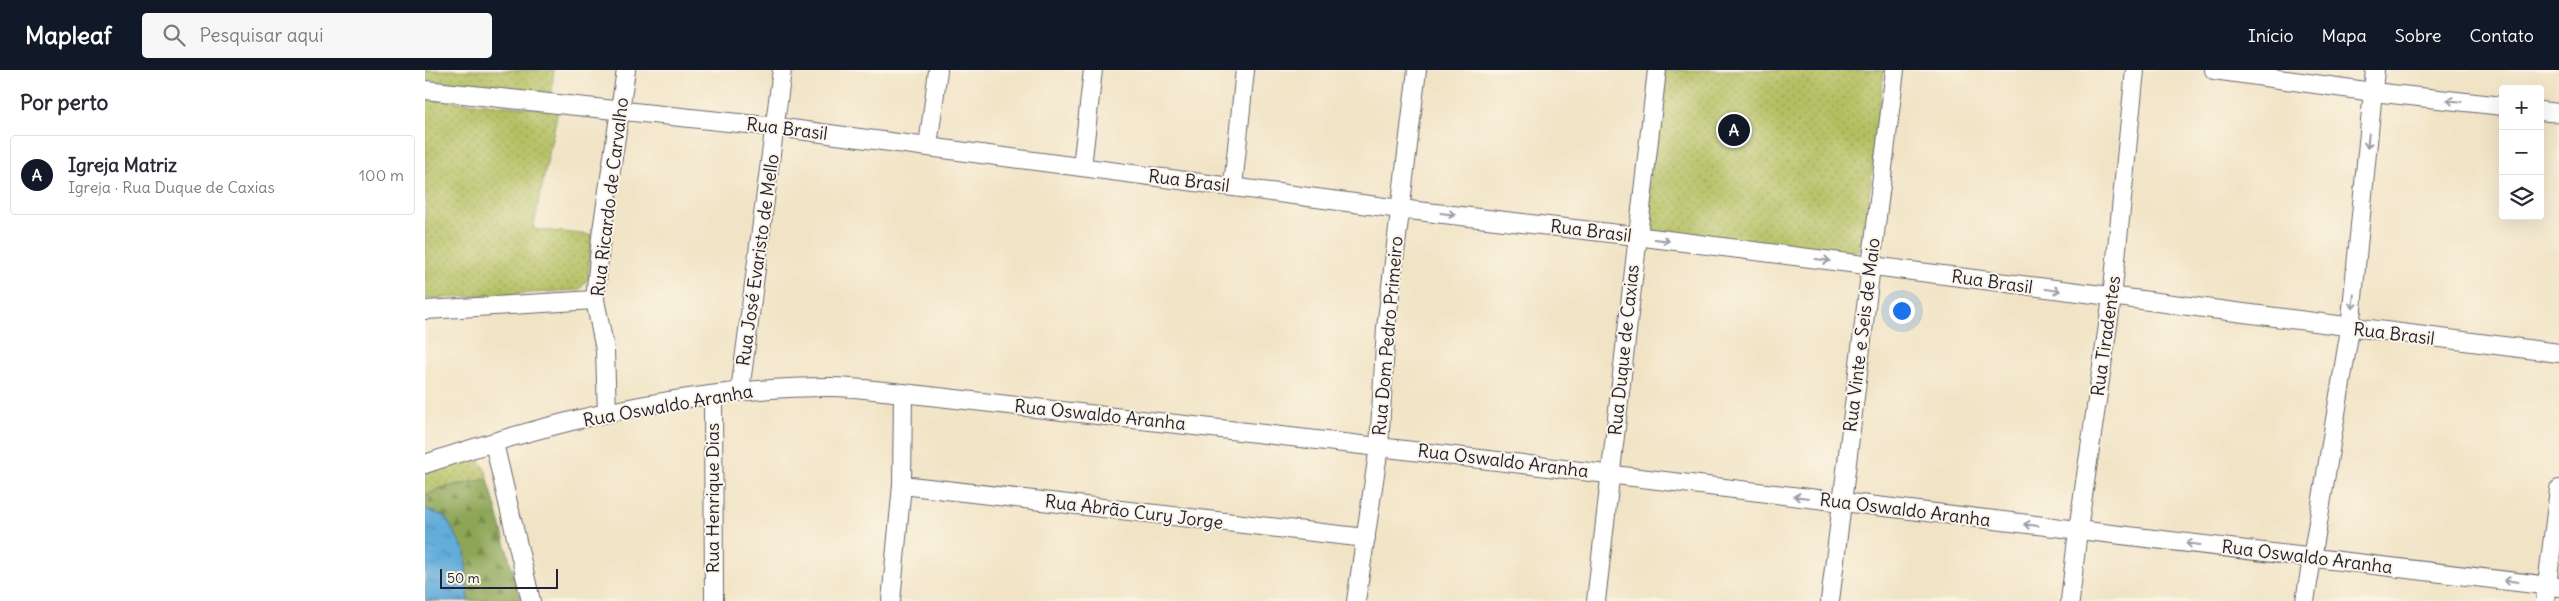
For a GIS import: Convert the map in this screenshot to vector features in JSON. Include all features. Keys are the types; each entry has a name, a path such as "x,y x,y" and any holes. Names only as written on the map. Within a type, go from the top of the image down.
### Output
{"street":[{"name":"Rua Ricardo de Carvalho","path":"607,413 605,350 595,300 610,175 622,111 626,70"},
{"name":"Rua José Evaristo de Mello","path":"740,391 776,127 781,70"},
{"path":"928,146 938,70"},
{"path":"1082,167 1093,70"},
{"path":"1233,186 1245,70"},
{"name":"Rua Dom Pedro Primeiro","path":"1355,601 1379,447 1386,328 1417,70"},
{"name":"Rua Duque de Caxias","path":"1596,601 1636,236 1657,70"},
{"name":"Rua Vinte e Seis de Maio","path":"1830,601 1844,502 1870,266 1895,70"},
{"name":"Rua Tiradentes","path":"2070,601 2077,530 2112,298 2135,70"},
{"path":"2214,70 2373,92 2499,106"},
{"path":"2305,601 2310,557 2350,329 2375,70"},
{"name":"Rua Brasil","path":"425,90 776,127 1400,209 1636,236 2350,329 2559,353"},
{"path":"2544,111 2559,113"},
{"path":"425,310 595,300"},
{"name":"Rua Oswaldo Aranha","path":"425,464 451,455 607,413 740,391 832,387 903,392 2310,557 2550,591"},
{"path":"891,601 902,485 903,392"},
{"name":"Rua Henrique Dias","path":"713,395 714,601"},
{"path":"494,443 531,601"},
{"name":"Rua Oswaldo Aranha","path":"425,458 451,455"},
{"name":"Rua Abrão Cury Jorge","path":"902,485 1366,538"},
{"path":"2550,591 2559,489"}],"green space":[{"path":"425,70 554,70 551,93 425,80"},
{"path":"1664,70 1884,70 1863,247 1852,253 1651,231 1644,221"},
{"path":"425,99 558,110 533,229 592,235 588,279 579,290 425,299"},
{"path":"477,457 485,469 488,479 441,488 425,496 425,473 463,459"},
{"path":"488,479 521,601 468,601 465,551 445,517 425,508 425,496 441,488"}],"water":[{"path":"425,508 445,517 465,551 468,601 425,601"}],"place":[{"name":"Igreja Matriz","path":"1734,130"}]}
